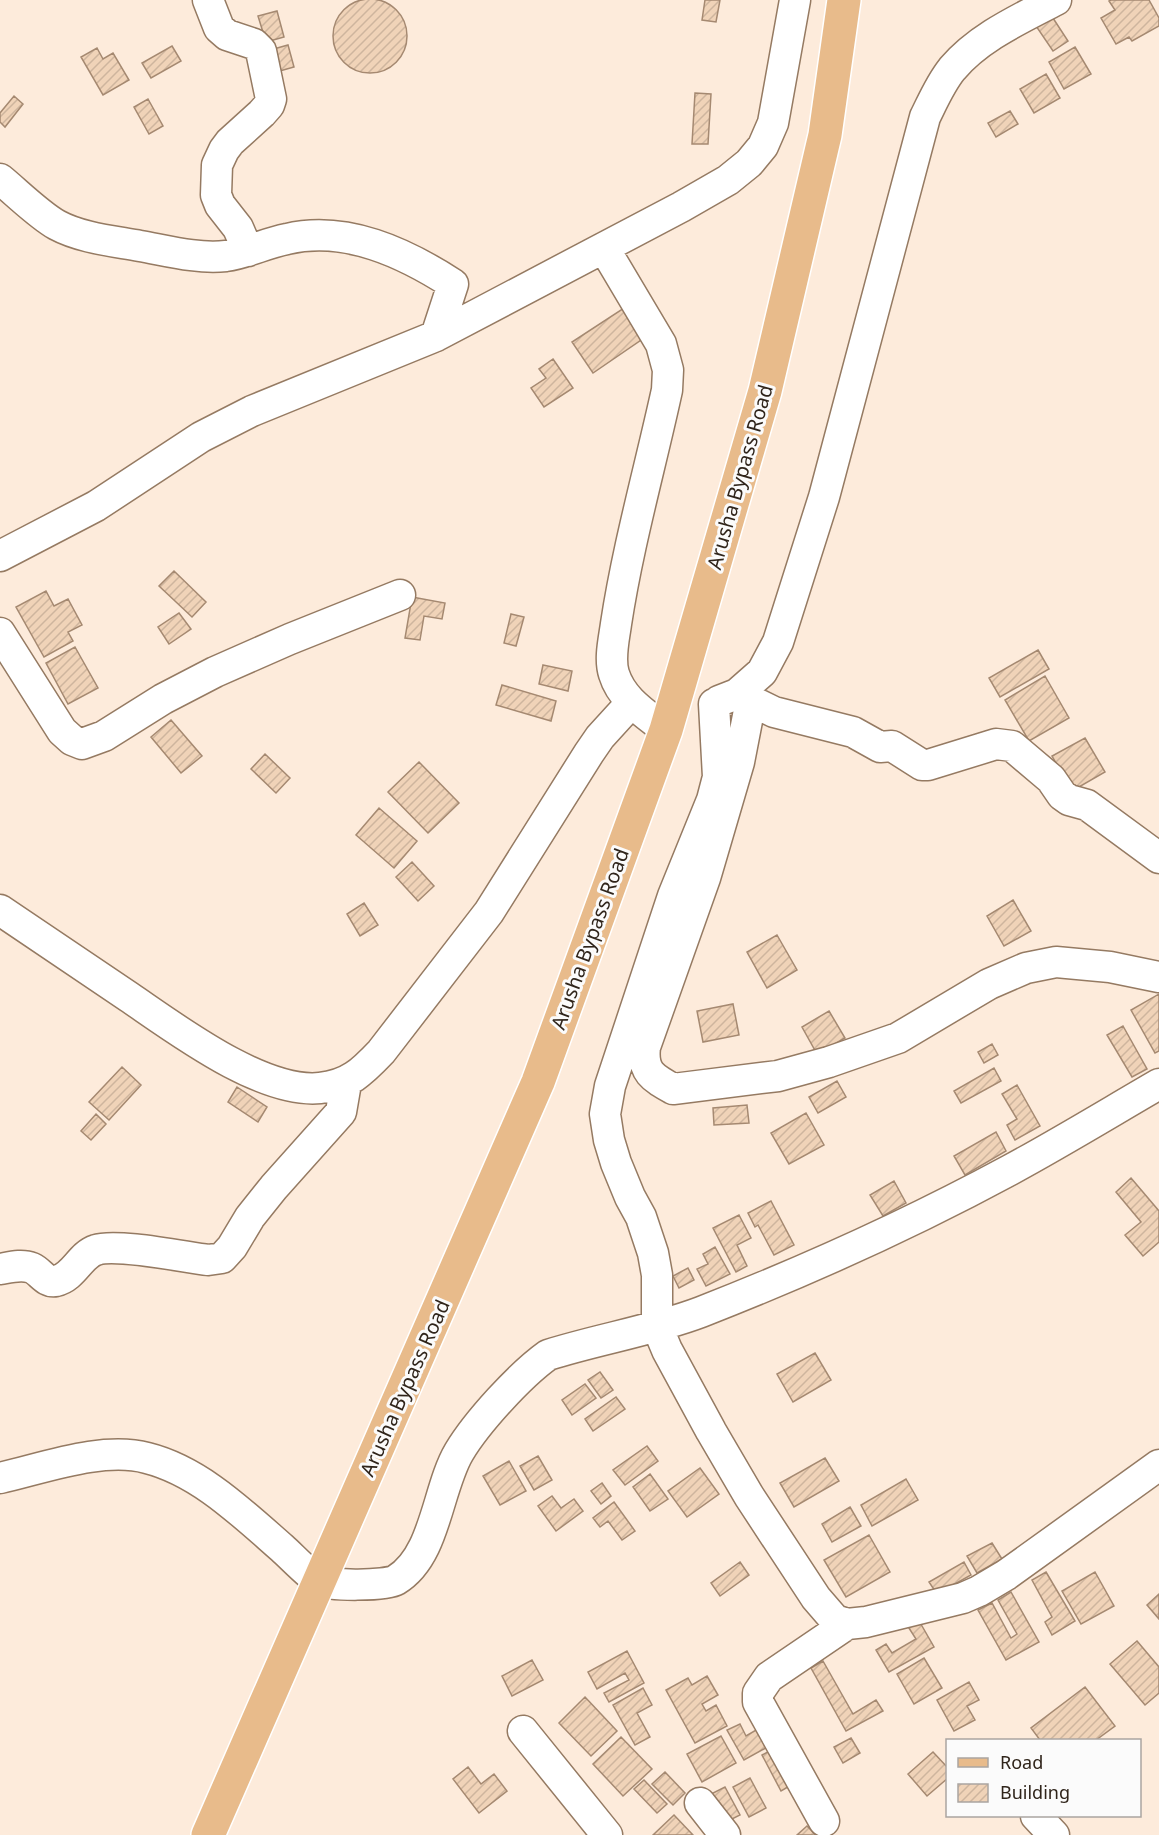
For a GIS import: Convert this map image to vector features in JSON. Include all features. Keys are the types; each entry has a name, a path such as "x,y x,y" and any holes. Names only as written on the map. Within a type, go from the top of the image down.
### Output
{"main road":[{"name":"Arusha Bypass Road","path":"208,1835 538,1082 670,715 765,391 825,135 844,0"}],"street":[{"path":"208,0 219,28 226,35 254,44 261,51 272,99 262,113 230,142 217,165 216,195 220,205 238,228 248,251"},
{"path":"0,556 96,506 211,432 252,411 436,336 728,180 764,146 773,123 795,0"},
{"path":"604,248 661,344 668,370 667,390 620,596 613,649 613,672 620,689 631,703 670,715 734,699 762,672 778,642 824,497 925,117 938,89 953,68 1000,30 1056,0"},
{"path":"0,179 55,224 74,232 196,256 225,256 288,238 318,235 358,240 395,251 453,284 436,336"},
{"path":"0,633 62,731 72,740 82,744 104,736 163,699 215,672 290,639 400,596"},
{"path":"734,699 774,712 853,732 880,747 892,746 922,765 996,744 1012,746 1051,779 1062,795 1087,806 1159,858"},
{"path":"734,699 739,762 705,878 645,1047 643,1060 649,1073 659,1082 673,1089 778,1076 829,1062 898,1038 989,984 1026,968 1056,962 1110,967 1159,978"},
{"path":"734,699 719,759 718,777 712,800 673,896 610,1086 605,1114 616,1163 641,1217 653,1253 657,1275 657,1326 667,1350 711,1431 749,1496 827,1613 835,1620 848,1624 866,1622 963,1598 979,1591 1006,1575 1159,1465"},
{"path":"0,910 213,1053 258,1075 292,1086 319,1088 346,1083 362,1072 381,1052 489,912 589,753 600,737 631,703"},
{"path":"0,1269 21,1266 33,1269 45,1279 56,1281 70,1273 90,1252 115,1248 208,1260 222,1258 274,1187 341,1112 346,1083"},
{"path":"0,1478 92,1457 127,1455 145,1457 166,1463 192,1476 223,1499 320,1581 374,1585 388,1583 397,1579 418,1556 426,1541 448,1475 459,1452 472,1433 533,1366 548,1355 699,1313 802,1271 905,1223 1010,1170 1159,1084"},
{"path":"824,1821 758,1702 758,1693 769,1677 848,1624"},
{"path":"523,1731 607,1835"},
{"path":"700,1803 725,1835"},
{"path":"1038,1817 1054,1835"}],"building":[{"path":"370,-1 391,5 401,15 407,36 401,57 391,67 370,73 349,67 339,57 333,36 339,15 349,5"},
{"path":"705,0 720,0 716,22 702,20"},
{"path":"1149,0 1159,18 1159,26 1132,41 1129,37 1116,44 1101,18 1115,10 1109,1"},
{"path":"277,11 284,37 266,42 258,16"},
{"path":"1051,15 1068,41 1053,51 1036,26"},
{"path":"288,45 294,67 276,72 270,50"},
{"path":"172,46 181,61 151,78 142,63"},
{"path":"1075,47 1091,74 1064,89 1049,62"},
{"path":"97,48 103,59 113,53 129,80 103,95 81,57"},
{"path":"1046,74 1060,98 1034,113 1020,89"},
{"path":"695,93 711,94 708,144 692,144"},
{"path":"14,96 23,104 5,127 0,122 0,113"},
{"path":"148,99 163,126 149,134 134,107"},
{"path":"1010,111 1018,124 996,137 988,123"},
{"path":"624,308 644,338 593,373 572,342"},
{"path":"553,359 573,388 544,407 531,388 546,378 539,369"},
{"path":"174,571 206,602 192,617 159,586"},
{"path":"46,591 54,606 68,599 82,625 68,632 73,641 44,657 16,607"},
{"path":"412,597 445,603 442,619 424,616 420,640 405,638"},
{"path":"179,613 191,629 169,644 158,627"},
{"path":"511,614 524,617 516,646 504,643"},
{"path":"75,647 98,688 68,704 46,663"},
{"path":"1038,650 1049,669 1000,697 989,678"},
{"path":"543,665 572,671 568,691 539,684"},
{"path":"1045,676 1069,718 1029,741 1005,700"},
{"path":"502,685 556,701 551,721 496,705"},
{"path":"171,720 202,756 181,773 151,737"},
{"path":"1085,738 1105,772 1072,791 1052,756"},
{"path":"265,754 290,778 276,793 251,769"},
{"path":"419,762 459,803 428,833 388,792"},
{"path":"379,808 417,841 394,868 356,835"},
{"path":"412,862 434,886 418,901 396,877"},
{"path":"1013,900 1031,931 1004,946 987,916"},
{"path":"364,903 378,925 360,936 347,914"},
{"path":"777,935 797,970 767,988 747,952"},
{"path":"1159,994 1159,1051 1155,1053 1131,1010"},
{"path":"733,1004 739,1035 703,1042 697,1011"},
{"path":"829,1011 845,1038 817,1054 802,1027"},
{"path":"1123,1026 1147,1069 1132,1077 1107,1035"},
{"path":"992,1044 998,1055 984,1063 978,1052"},
{"path":"122,1067 141,1085 109,1120 89,1102"},
{"path":"994,1068 1001,1081 961,1103 954,1091"},
{"path":"837,1081 846,1097 818,1113 809,1097"},
{"path":"1017,1085 1040,1126 1015,1140 1007,1125 1017,1119 1002,1094"},
{"path":"237,1087 267,1107 258,1122 228,1102"},
{"path":"747,1105 749,1123 714,1125 713,1108"},
{"path":"806,1113 824,1145 789,1164 771,1133"},
{"path":"96,1114 106,1124 91,1140 81,1131"},
{"path":"996,1132 1006,1151 965,1175 954,1156"},
{"path":"1131,1178 1159,1211 1159,1242 1143,1256 1125,1235 1141,1222 1116,1192"},
{"path":"894,1181 906,1203 883,1216 870,1195"},
{"path":"771,1201 794,1245 774,1255 758,1225 755,1227 748,1213"},
{"path":"739,1215 751,1238 737,1245 747,1266 736,1272 713,1228"},
{"path":"715,1247 730,1274 706,1286 697,1269 708,1264 703,1254"},
{"path":"688,1268 694,1280 679,1288 673,1276"},
{"path":"815,1353 831,1380 793,1402 777,1374"},
{"path":"600,1372 613,1390 601,1398 588,1380"},
{"path":"585,1384 596,1398 572,1415 562,1400"},
{"path":"616,1397 625,1409 593,1431 585,1419"},
{"path":"647,1446 658,1461 625,1485 613,1470"},
{"path":"538,1456 552,1480 534,1490 520,1466"},
{"path":"825,1458 839,1481 794,1507 780,1483"},
{"path":"509,1461 526,1491 500,1505 483,1476"},
{"path":"700,1468 719,1494 687,1517 668,1491"},
{"path":"650,1474 668,1499 650,1511 633,1487"},
{"path":"906,1479 918,1500 872,1526 861,1505"},
{"path":"602,1483 611,1496 601,1504 591,1491"},
{"path":"552,1496 561,1508 574,1499 583,1511 556,1531 538,1506"},
{"path":"614,1502 635,1531 622,1540 608,1521 600,1527 593,1518"},
{"path":"850,1507 861,1526 832,1542 822,1524"},
{"path":"869,1535 890,1572 846,1597 824,1560"},
{"path":"992,1543 1002,1559 977,1573 967,1556"},
{"path":"740,1562 749,1575 720,1596 711,1583"},
{"path":"964,1562 971,1575 937,1594 929,1582"},
{"path":"1046,1572 1075,1621 1052,1635 1045,1622 1052,1617 1032,1580"},
{"path":"1095,1572 1114,1606 1081,1624 1062,1591"},
{"path":"1011,1592 1039,1642 1006,1660 978,1610 992,1603 1011,1638 1017,1634 998,1600"},
{"path":"1159,1594 1159,1619 1147,1605"},
{"path":"918,1619 934,1647 889,1672 876,1650 886,1644 892,1653 916,1639 907,1625"},
{"path":"1137,1641 1159,1667 1159,1693 1145,1705 1110,1664"},
{"path":"627,1651 644,1683 609,1702 604,1693 629,1680 625,1673 597,1689 588,1672"},
{"path":"924,1658 942,1688 914,1704 897,1674"},
{"path":"532,1660 543,1680 512,1696 502,1676"},
{"path":"823,1661 853,1714 876,1700 883,1711 846,1731 811,1668"},
{"path":"707,1676 718,1695 702,1704 706,1711 716,1705 727,1726 695,1743 666,1690 688,1678 692,1685"},
{"path":"969,1682 979,1700 967,1706 975,1720 954,1731 937,1700"},
{"path":"1085,1687 1115,1726 1097,1739 1039,1739 1031,1728"},
{"path":"643,1688 652,1705 637,1713 650,1737 635,1745 613,1705"},
{"path":"585,1697 617,1731 591,1756 559,1723"},
{"path":"740,1724 746,1736 763,1726 773,1744 744,1760 727,1730"},
{"path":"721,1736 736,1763 702,1782 687,1754"},
{"path":"621,1737 652,1769 623,1796 593,1764"},
{"path":"851,1738 860,1753 843,1763 834,1747"},
{"path":"775,1748 795,1783 781,1791 762,1755"},
{"path":"933,1752 946,1766 946,1780 927,1796 908,1774"},
{"path":"468,1767 481,1784 494,1774 507,1791 479,1813 453,1779"},
{"path":"665,1772 685,1793 673,1805 652,1784"},
{"path":"750,1778 766,1808 749,1817 733,1787"},
{"path":"644,1780 667,1804 657,1813 634,1789"},
{"path":"725,1787 740,1815 726,1822 711,1794"},
{"path":"674,1815 693,1835 653,1835"},
{"path":"807,1826 816,1835 797,1835"}]}
